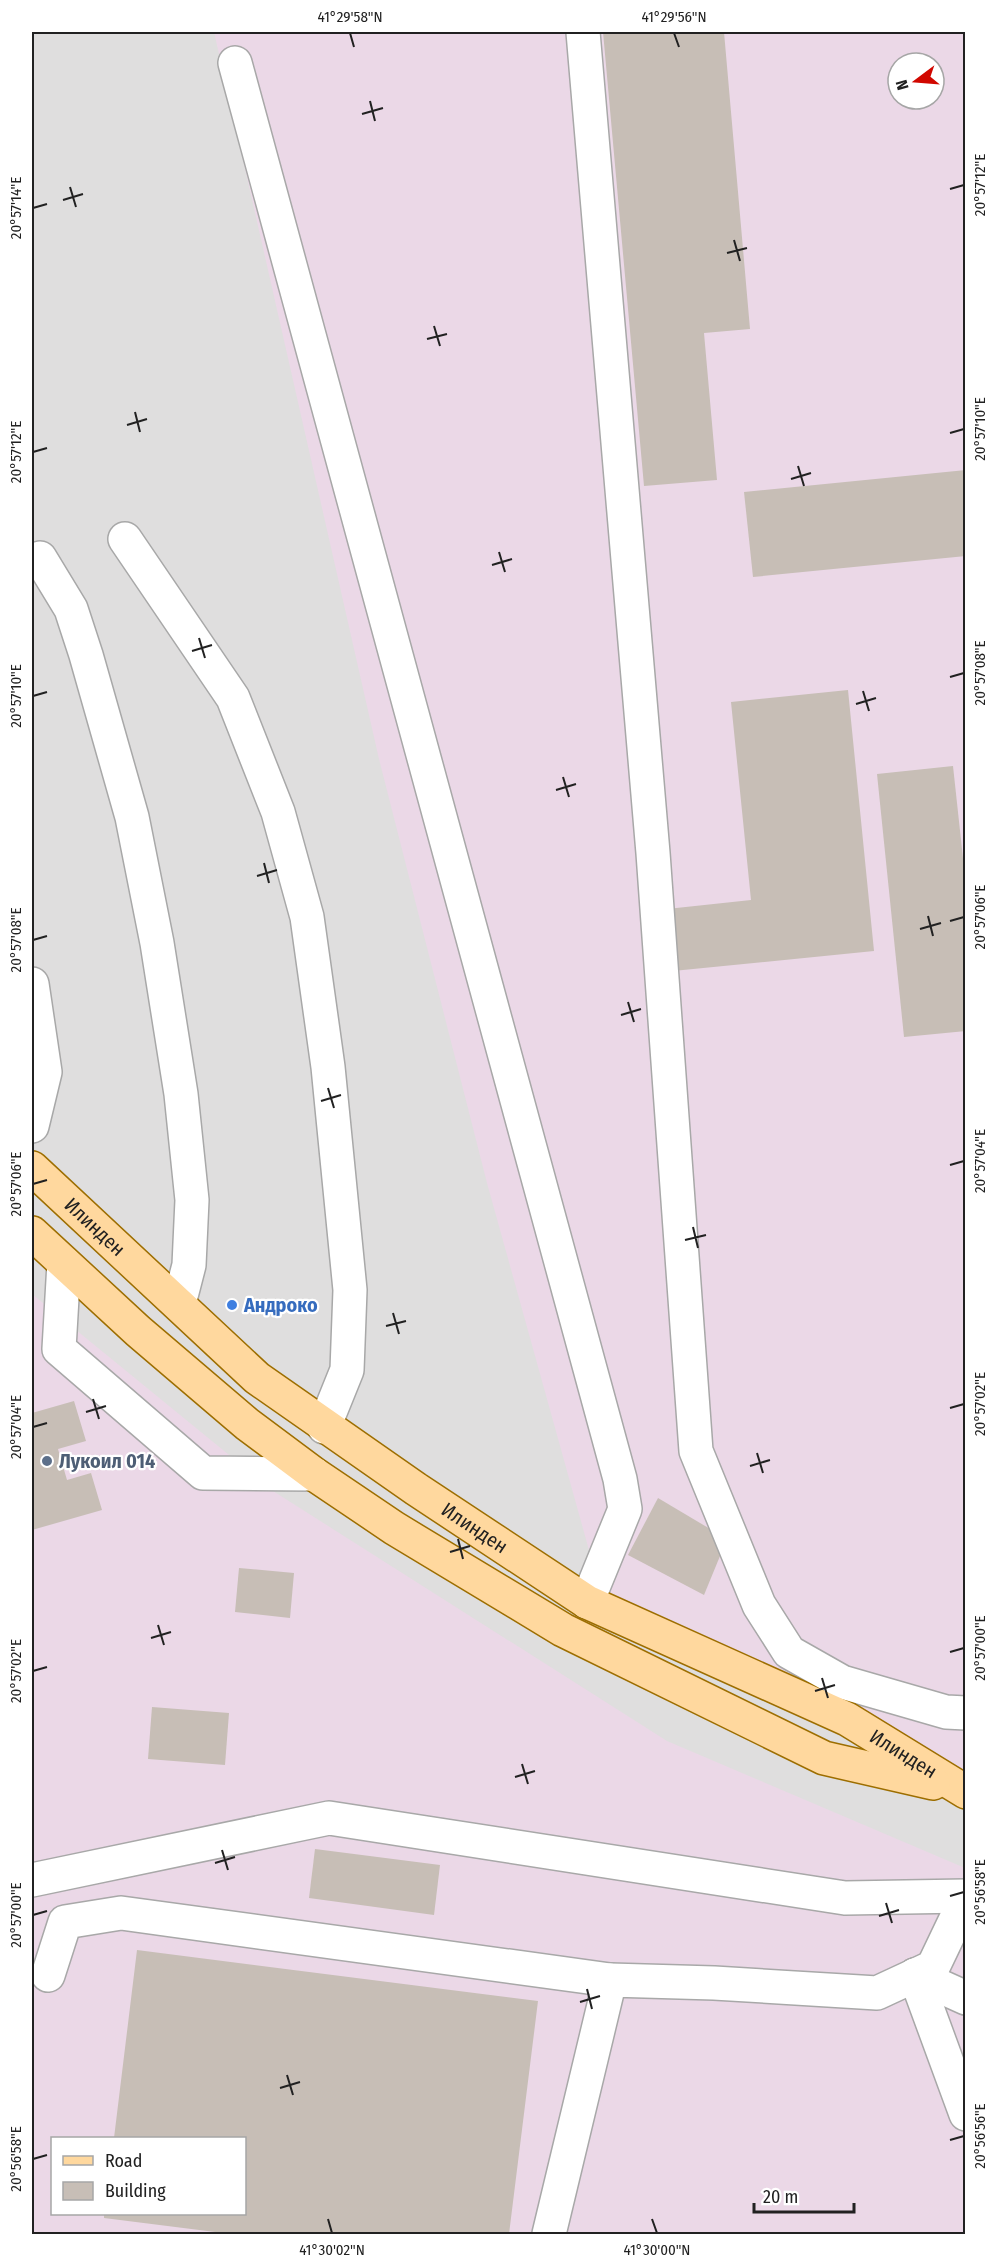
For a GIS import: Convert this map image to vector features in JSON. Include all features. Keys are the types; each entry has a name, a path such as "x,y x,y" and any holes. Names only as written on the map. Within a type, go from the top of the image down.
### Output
{"main road":[{"name":"Илинден","path":"32,1168 257,1378 324,1427 586,1602 847,1719 963,1791"},
{"name":"Илинден","path":"32,1233 138,1331 247,1424 314,1474 394,1528 563,1630 824,1758 963,1791"}],"street":[{"path":"583,32 652,842 696,1452 759,1605 789,1652 842,1682 946,1712 966,1713"},
{"path":"235,63 620,1479 625,1509 586,1602"},
{"path":"125,539 233,698 278,812 307,917 328,1067 350,1290 347,1370 324,1427"},
{"path":"40,558 71,609 86,655 132,817 157,943 180,1094 192,1200 189,1265 179,1304"},
{"path":"32,984 45,1072 32,1126"},
{"path":"64,1263 59,1349 203,1473 314,1474"},
{"path":"32,1880 329,1818 845,1898 966,1897 933,1967 877,1993 714,1983 610,1980 121,1913 65,1922 48,1975"},
{"path":"915,1975 966,1998"},
{"path":"915,1975 966,2114"},
{"path":"549,2235 610,1980"}],"shaded area":[{"path":"32,32 965,32 965,2234 32,2234"},
{"path":"214,32 965,32 965,1779 602,1597 487,1183 379,759"},
{"path":"32,1294 273,1491 667,1741 965,1868 965,2234 32,2234"}],"building":[{"path":"603,32 724,32 750,329 704,333 717,480 644,486"},
{"path":"966,470 966,556 753,577 744,492"},
{"path":"848,690 874,951 673,971 667,909 751,900 731,702"},
{"path":"953,766 966,886 966,1031 904,1037 877,774"},
{"name":"Лукоил 014","path":"74,1401 86,1441 58,1449 67,1480 91,1473 102,1510 32,1530 32,1413"},
{"path":"658,1498 727,1539 704,1595 628,1555"},
{"path":"239,1568 294,1573 290,1618 235,1612"},
{"path":"152,1707 229,1713 225,1765 148,1759"},
{"path":"315,1849 440,1865 434,1915 309,1898"},
{"path":"137,1950 538,2001 509,2234 231,2234 104,2218 104,2215 246,2215 246,2137 114,2137"}],"place":[{"name":"Андроко","path":"232,1305"},
{"name":"Лукоил 014","path":"47,1461"}]}
